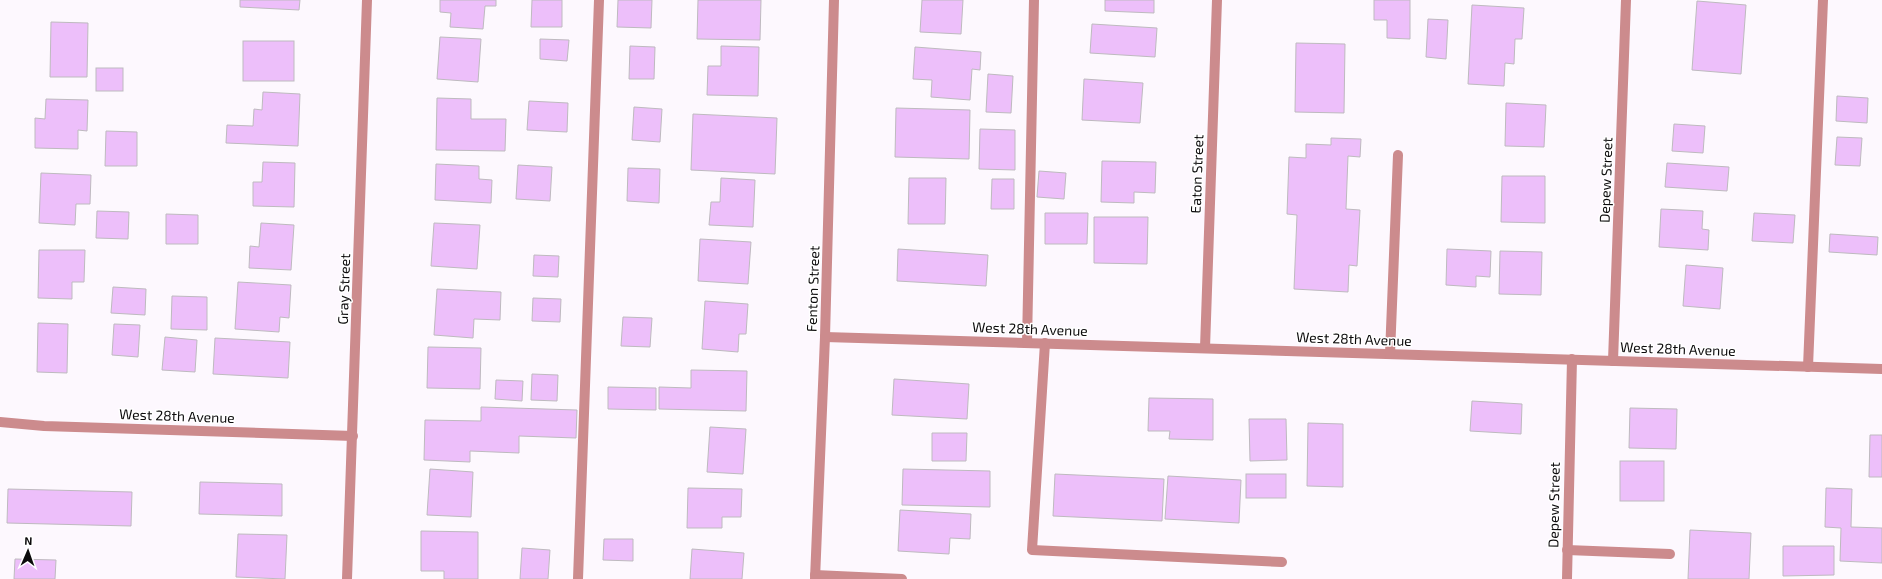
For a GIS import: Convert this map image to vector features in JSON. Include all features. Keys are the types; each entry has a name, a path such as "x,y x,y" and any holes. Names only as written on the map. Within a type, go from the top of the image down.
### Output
{"street":[{"name":"Gray Street","path":"347,579 367,0"},
{"path":"578,579 599,0"},
{"name":"Fenton Street","path":"815,577 826,337 834,0"},
{"path":"1027,343 1034,0"},
{"name":"Eaton Street","path":"1206,348 1217,0"},
{"name":"Depew Street","path":"1613,361 1626,0"},
{"path":"1808,366 1823,0"},
{"path":"1390,354 1398,155"},
{"name":"West 28th Avenue","path":"826,337 1882,369"},
{"path":"1045,343 1032,550 1282,562"},
{"name":"Depew Street","path":"1567,579 1572,359"},
{"name":"West 28th Avenue","path":"0,422 44,426 353,436"},
{"path":"1567,550 1670,554"},
{"path":"815,577 902,579"}],"building":[{"path":"240,0 300,0 299,10 240,7"},
{"path":"440,0 496,0 496,6 485,6 483,29 450,27 451,13 440,12"},
{"path":"532,0 562,0 562,27 531,27"},
{"path":"618,0 652,0 651,28 617,27"},
{"path":"698,0 761,0 760,40 697,39"},
{"path":"922,0 963,0 961,34 920,32"},
{"path":"1105,0 1154,0 1154,13 1105,11"},
{"path":"1374,0 1410,0 1410,39 1387,38 1387,20 1374,20"},
{"path":"1697,1 1746,5 1741,74 1692,70"},
{"path":"1472,5 1524,8 1522,39 1515,39 1514,64 1505,63 1504,86 1468,84"},
{"path":"1428,19 1448,20 1446,59 1426,57"},
{"path":"51,22 88,23 87,77 50,77"},
{"path":"1092,24 1157,28 1155,57 1090,53"},
{"path":"440,37 481,39 478,82 437,79"},
{"path":"540,39 569,40 567,61 540,59"},
{"path":"243,41 294,41 294,81 243,81"},
{"path":"1296,43 1345,44 1344,113 1295,112"},
{"path":"630,46 655,47 654,79 629,79"},
{"path":"721,46 759,47 758,96 707,95 708,66 721,66"},
{"path":"915,47 981,52 980,70 972,69 970,100 931,97 932,80 913,79"},
{"path":"96,68 123,68 123,91 96,91"},
{"path":"988,74 1013,76 1011,113 986,112"},
{"path":"1084,79 1143,83 1140,123 1082,120"},
{"path":"263,92 300,94 298,146 226,143 227,125 253,126 254,109 262,110"},
{"path":"1837,96 1868,98 1867,123 1836,121"},
{"path":"437,98 471,99 471,119 506,119 505,151 436,150"},
{"path":"46,99 88,100 87,131 78,130 78,149 35,148 35,118 45,119"},
{"path":"529,101 568,103 567,132 527,130"},
{"path":"1506,103 1546,105 1544,147 1505,146"},
{"path":"634,107 662,109 660,142 632,140"},
{"path":"896,108 970,110 969,159 895,157"},
{"path":"693,114 777,118 775,174 691,170"},
{"path":"1674,124 1705,126 1703,153 1672,151"},
{"path":"980,129 1015,130 1015,170 979,169"},
{"path":"106,131 137,132 137,166 105,166"},
{"path":"1837,137 1862,138 1860,166 1835,165"},
{"path":"1331,138 1361,139 1360,157 1348,156 1346,209 1360,210 1357,266 1349,265 1348,292 1294,289 1297,215 1287,214 1289,157 1306,158 1306,144 1331,145"},
{"path":"1102,161 1156,162 1155,193 1134,192 1134,203 1101,202"},
{"path":"263,162 295,163 294,207 253,206 253,182 262,182"},
{"path":"1667,163 1729,167 1727,191 1665,187"},
{"path":"436,164 479,166 479,179 492,180 491,203 435,200"},
{"path":"518,165 552,167 550,201 516,199"},
{"path":"628,168 660,169 659,203 627,201"},
{"path":"1039,171 1066,173 1064,199 1037,197"},
{"path":"41,173 91,175 90,204 76,204 75,225 39,223"},
{"path":"1502,176 1545,176 1545,223 1501,222"},
{"path":"721,178 755,180 753,227 709,225 711,202 720,202"},
{"path":"909,178 946,178 945,224 908,224"},
{"path":"992,179 1014,179 1014,209 991,209"},
{"path":"1661,209 1703,211 1702,229 1709,230 1708,250 1659,247"},
{"path":"97,211 129,212 128,239 96,238"},
{"path":"1045,213 1088,213 1087,244 1045,244"},
{"path":"1754,213 1795,215 1793,243 1752,241"},
{"path":"166,214 198,215 198,244 166,244"},
{"path":"1094,217 1148,217 1147,264 1094,263"},
{"path":"261,223 294,225 291,270 249,268 250,246 259,247"},
{"path":"434,223 480,225 477,269 431,266"},
{"path":"1830,234 1878,237 1877,255 1829,252"},
{"path":"700,239 751,242 748,284 698,281"},
{"path":"898,249 988,255 986,286 897,281"},
{"path":"1447,249 1491,251 1490,277 1476,276 1476,287 1446,285"},
{"path":"39,250 85,250 84,282 72,282 72,299 38,298"},
{"path":"1500,251 1542,252 1541,295 1499,294"},
{"path":"534,255 559,256 558,277 533,276"},
{"path":"1686,265 1723,268 1720,309 1683,306"},
{"path":"238,282 291,285 289,318 280,317 279,332 235,329"},
{"path":"113,287 146,289 145,315 111,313"},
{"path":"437,289 501,292 500,320 474,319 473,338 434,335"},
{"path":"172,296 207,297 207,330 171,329"},
{"path":"533,298 561,299 560,322 532,321"},
{"path":"705,301 748,304 746,334 739,334 738,352 702,349"},
{"path":"623,317 652,318 650,347 621,346"},
{"path":"38,323 68,324 67,373 37,372"},
{"path":"114,324 140,325 138,357 112,355"},
{"path":"165,337 197,340 195,372 162,370"},
{"path":"215,338 290,342 288,378 213,374"},
{"path":"428,347 481,348 480,389 427,388"},
{"path":"691,370 747,371 746,411 659,409 659,387 691,388"},
{"path":"532,374 558,375 557,401 531,400"},
{"path":"894,379 969,384 967,419 892,415"},
{"path":"496,380 523,381 522,401 495,399"},
{"path":"608,387 656,388 656,410 608,409"},
{"path":"1149,398 1213,399 1213,440 1169,439 1170,431 1148,431"},
{"path":"1472,401 1522,404 1521,434 1470,431"},
{"path":"481,407 577,410 576,438 519,436 519,453 470,451 470,462 424,460 425,420 481,421"},
{"path":"1630,408 1677,409 1676,449 1629,448"},
{"path":"1249,419 1286,419 1287,460 1250,461"},
{"path":"1308,423 1343,424 1343,487 1307,486"},
{"path":"710,427 746,429 743,474 707,472"},
{"path":"932,433 967,433 966,461 932,461"},
{"path":"1870,435 1882,435 1882,477 1869,477"},
{"path":"1620,461 1664,461 1664,501 1620,501"},
{"path":"430,469 473,472 471,517 427,515"},
{"path":"903,469 990,471 990,507 902,505"},
{"path":"1055,474 1164,479 1162,521 1053,516"},
{"path":"1246,474 1286,474 1286,498 1246,498"},
{"path":"1168,476 1241,480 1239,523 1165,519"},
{"path":"200,482 282,484 282,516 199,514"},
{"path":"688,488 742,489 741,517 722,517 722,528 687,528"},
{"path":"1826,488 1852,489 1851,527 1882,528 1882,563 1840,561 1841,528 1825,527"},
{"path":"8,489 132,492 131,526 7,523"},
{"path":"900,510 971,514 970,539 950,538 949,554 898,551"},
{"path":"1690,530 1751,533 1749,579 1688,579"},
{"path":"421,531 478,532 478,579 444,579 444,571 421,571"},
{"path":"238,534 287,535 285,579 236,577"},
{"path":"604,539 633,539 633,561 603,560"},
{"path":"1783,546 1834,546 1834,575 1783,576"},
{"path":"522,548 550,550 548,579 520,579"},
{"path":"692,549 744,553 742,579 690,579"},
{"path":"15,559 56,560 55,579 14,579"}]}
